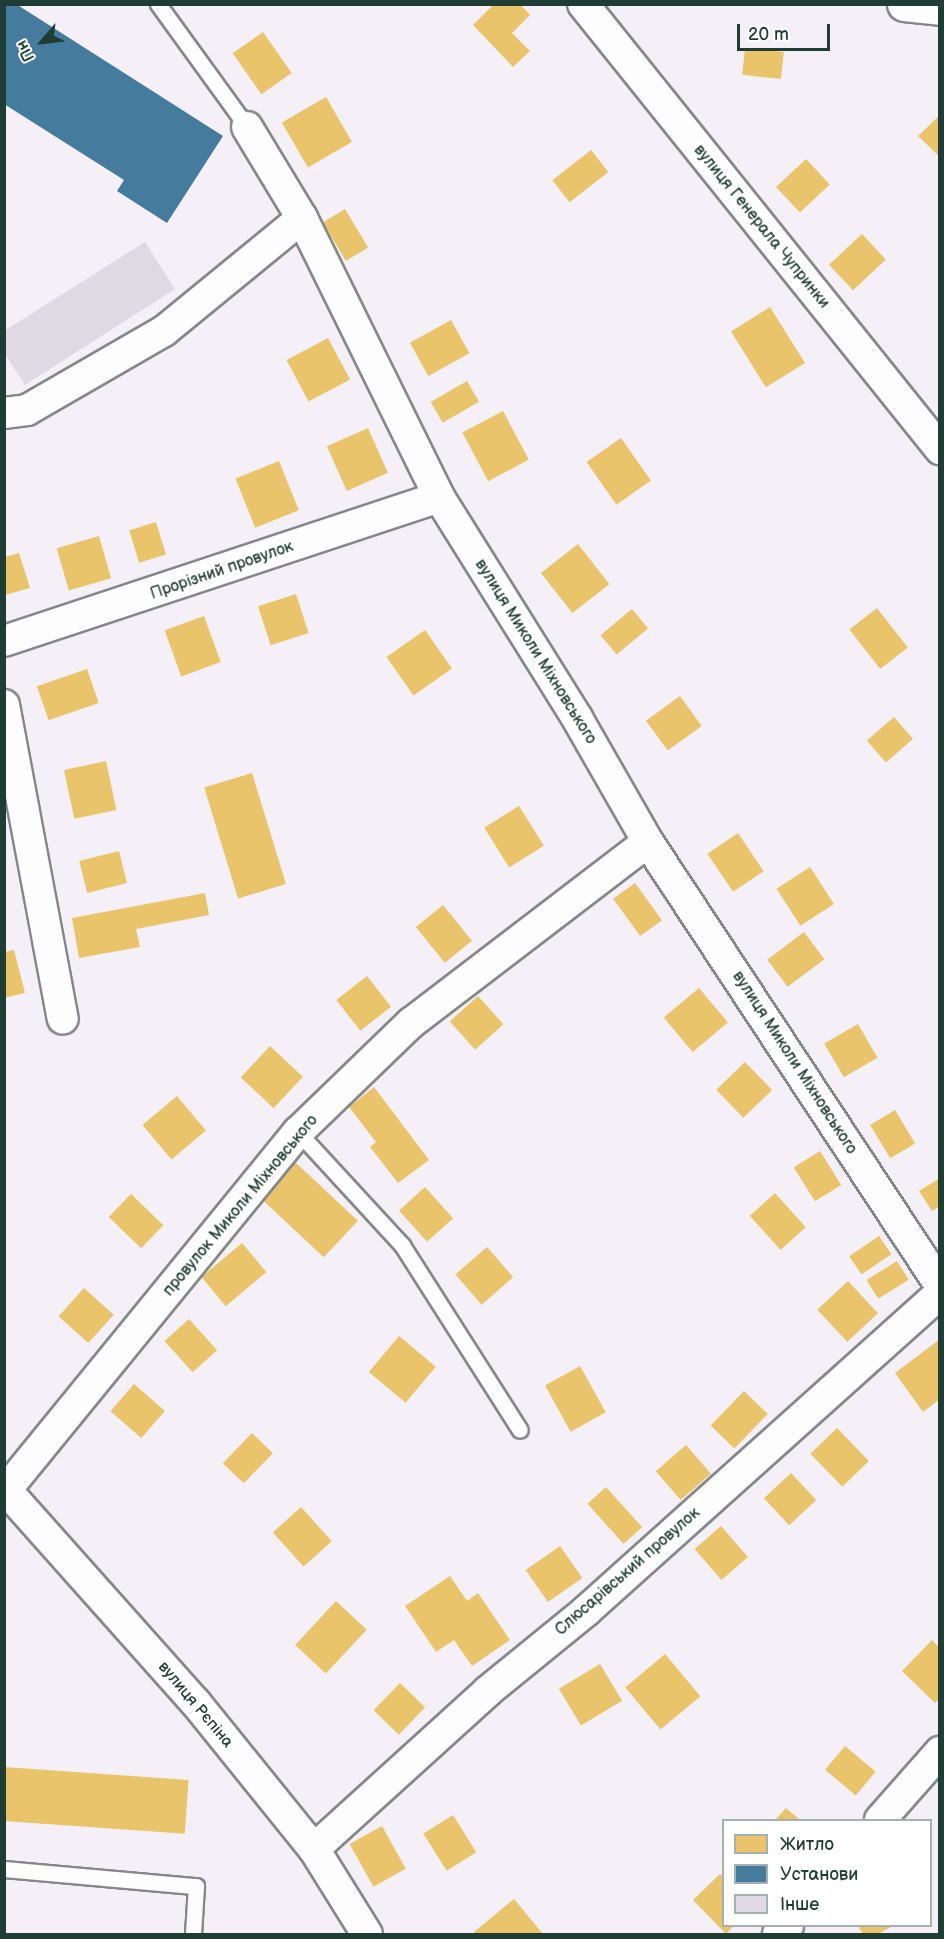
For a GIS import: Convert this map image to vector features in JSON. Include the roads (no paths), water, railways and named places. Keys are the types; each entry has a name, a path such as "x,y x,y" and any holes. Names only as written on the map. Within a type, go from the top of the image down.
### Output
{"main road":[{"path":"904,4 939,8"}],"street":[{"name":"вулиця Генерала Чупринки","path":"583,4 939,449"},
{"name":"вулиця Миколи Міхновського","path":"247,127 302,218 439,497 577,718 648,842 939,1285"},
{"path":"4,412 27,410 164,331 302,218"},
{"name":"Прорізний провулок","path":"4,641 439,497"},
{"path":"4,705 63,1019"},
{"name":"провулок Миколи Міхновського","path":"5,1490 298,1132 411,1023 648,842"},
{"name":"Слюсарівський провулок","path":"314,1849 488,1691 586,1611 939,1293"},
{"name":"вулиця Рєпіна","path":"5,1490 195,1704 314,1849 366,1935"},
{"path":"882,1819 939,1752"}],"lane":[{"name":"вулиця Миколи Міхновського","path":"158,4 247,127"},
{"path":"298,1132 402,1245 520,1430"},
{"path":"4,1869 196,1886 193,1935"}]}
